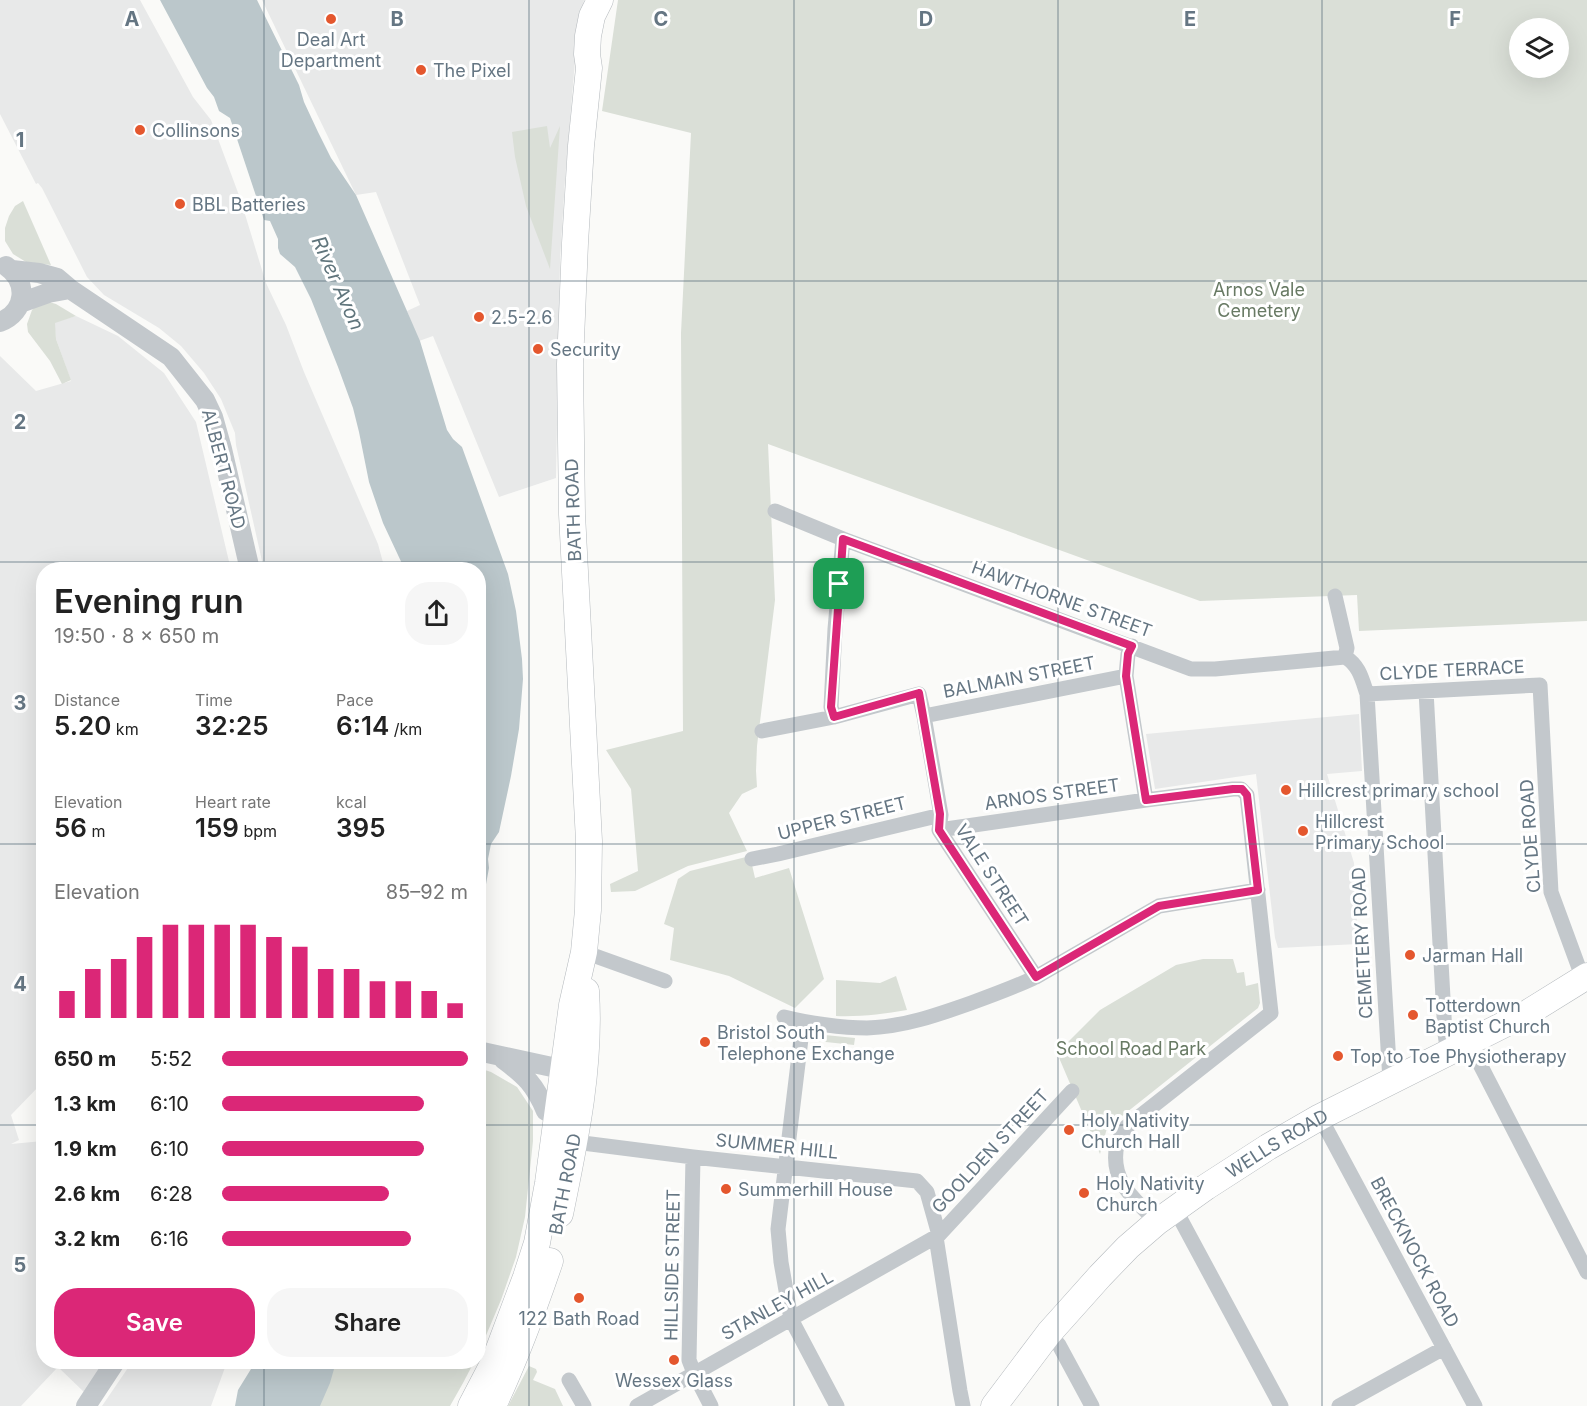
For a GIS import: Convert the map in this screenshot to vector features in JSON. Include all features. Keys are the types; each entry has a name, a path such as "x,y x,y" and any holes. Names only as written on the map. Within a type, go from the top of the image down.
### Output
{"highway":[{"name":"BATH ROAD","path":"471,1406 494,1362 537,1243 548,1184 588,1012 584,952 589,841 572,514 570,364 581,146 589,68 588,36 592,16 600,1"},
{"name":"WELLS ROAD","path":"994,1406 1049,1333 1100,1276 1128,1247 1166,1215 1234,1168 1320,1117 1529,1012 1585,977"},
{"name":"BATH ROAD","path":"493,1406 514,1361 550,1260 575,1142 573,1072"},
{"name":"BATH ROAD","path":"537,1243 548,1130 546,1111"}],"street":[{"name":"ALBERT ROAD","path":"6,267 57,278 171,357 205,400 213,417 248,562"},
{"name":"ALBERT ROAD","path":"6,267 18,278 22,295 21,303"},
{"path":"0,322 9,318 21,303 48,293 70,289"},
{"name":"HAWTHORNE STREET","path":"775,511 843,539 1191,669 1215,669 1345,657"},
{"path":"834,717 831,707 843,539"},
{"path":"1335,596 1347,648 1345,657"},
{"path":"1132,646 1128,654 1126,676 1146,800"},
{"name":"CEMETERY ROAD","path":"1345,657 1353,662 1360,672 1367,701 1390,1081"},
{"name":"BALMAIN STREET","path":"762,731 834,717 919,693 924,716 1126,676"},
{"name":"CLYDE TERRACE","path":"1367,701 1426,691 1540,685"},
{"name":"CLYDE ROAD","path":"1540,685 1551,892 1585,977"},
{"path":"1426,691 1445,1034 1459,1048 1587,1272"},
{"name":"VALE STREET","path":"924,716 940,822 1036,977"},
{"name":"ARNOS STREET","path":"940,822 1242,789 1247,795 1258,890"},
{"name":"UPPER STREET","path":"752,859 940,822"},
{"path":"784,1017 803,1022 867,1028 931,1017 1036,977 1159,906 1258,890 1271,1013 1125,1128 1117,1144 1116,1161 1119,1179 1130,1196 1166,1215 1281,1406"},
{"path":"584,952 665,981"},
{"path":"803,1022 778,1229 791,1319 837,1406"},
{"path":"486,1053 573,1072"},
{"path":"499,1055 521,1072 537,1091 546,1111"},
{"name":"GOOLDEN STREET","path":"937,1236 1072,1092"},
{"name":"BRECKNOCK ROAD","path":"1320,1117 1475,1406"},
{"name":"SUMMER HILL","path":"575,1142 917,1181 927,1192 937,1236 963,1406"},
{"name":"HILLSIDE STREET","path":"693,1157 689,1360 711,1406"},
{"name":"STANLEY HILL","path":"637,1406 937,1236"},
{"path":"1049,1333 1059,1345 1092,1406"},
{"path":"1339,1406 1444,1348"},
{"path":"86,1406 110,1369"},
{"path":"569,1380 584,1406"}],"shaded area":[{"path":"0,0 140,0 193,97 211,120 240,198 266,283 286,325 378,544 383,562 262,562 235,433 221,399 204,373 181,346 159,328 104,295 87,277 42,188 38,183 36,184 0,114"},
{"path":"262,0 584,0 576,49 560,261 556,478 499,497 433,336 419,341 407,311 420,305 376,192 356,195"},
{"path":"76,316 118,336 164,373 196,422 229,562 36,562 36,1089 11,1115 19,1140 11,1144 36,1142 36,1369 56,1369 21,1406 0,1406 0,356 36,391 71,381 56,339 54,322"},
{"name":"Hillcrest Primary School","path":"1359,714 1362,771 1327,774 1354,863 1358,944 1278,948 1256,774 1155,789 1146,734"},
{"path":"60,1369 100,1369 85,1393"},
{"path":"127,1369 224,1369 211,1406 102,1406"}],"green space":[{"name":"Arnos Vale Cemetery","path":"618,0 1587,0 1587,621 1359,631 1357,595 1200,601 768,444 775,600 757,746 757,787 742,794 729,813 747,851 688,866 635,891 611,892 610,884 638,871 631,789 606,750 683,731 681,333 691,133 602,111"},
{"path":"547,126 550,148 560,126 550,269 526,206 512,132"},
{"path":"23,201 51,265 26,262 13,254 5,241 5,228 9,216 15,206"},
{"path":"49,302 76,316 55,323 56,339 71,380 62,384 50,361 28,332 27,324 32,310 36,306"},
{"path":"750,856 755,878 789,868 824,979 795,1008 729,976 670,960 674,928 664,924 678,879 690,871"},
{"name":"School Road Park","path":"1203,959 1233,959 1237,973 1244,972 1246,986 1258,983 1260,1003 1258,1008 1107,1128 1100,1154 1057,1053 1100,1010 1176,965"},
{"path":"896,976 907,1010 872,1015 836,1016 836,980 880,983"},
{"path":"815,1034 855,1038 854,1045 807,1040"},
{"path":"486,1070 517,1087 533,1111 533,1141 525,1217 516,1257 486,1335"},
{"path":"529,1366 537,1372 533,1380 555,1389 563,1406 508,1406"},
{"path":"314,1369 470,1369 450,1406 299,1406"}],"water":[{"name":"River Avon","path":"160,0 257,0 299,85 304,102 331,158 356,195 407,311 420,341 447,430 462,447 508,574 516,611 523,679 519,729 511,776 499,832 491,844 486,884 486,562 401,562 383,523 369,482 353,408 311,299 295,267 280,254 278,239 270,221 264,220 230,118 219,111 214,97"},
{"path":"251,1369 334,1369 320,1406 235,1406 238,1390"}],"place":[{"name":"Deal Art Department","path":"331,19"},
{"name":"The Pixel","path":"421,70"},
{"name":"Collinsons","path":"140,130"},
{"name":"BBL Batteries","path":"180,204"},
{"name":"2.5-2.6","path":"479,317"},
{"name":"Security","path":"538,349"},
{"name":"Hillcrest primary school","path":"1286,790"},
{"name":"Hillcrest Primary School","path":"1303,831"},
{"name":"Jarman Hall","path":"1410,955"},
{"name":"Totterdown Baptist Church","path":"1413,1015"},
{"name":"Bristol South Telephone Exchange","path":"705,1042"},
{"name":"Top to Toe Physiotherapy","path":"1338,1056"},
{"name":"Holy Nativity Church Hall","path":"1069,1130"},
{"name":"Summerhill House","path":"726,1189"},
{"name":"Holy Nativity Church","path":"1084,1193"},
{"name":"122 Bath Road","path":"579,1298"},
{"name":"Wessex Glass","path":"674,1360"}],"route":[{"path":"843,539 1132,646 1128,654 1126,676 1146,800 1242,789 1247,795 1258,890 1159,906 1036,977 939,830 940,814 919,693 834,717 831,707 839,584 843,539"}]}
